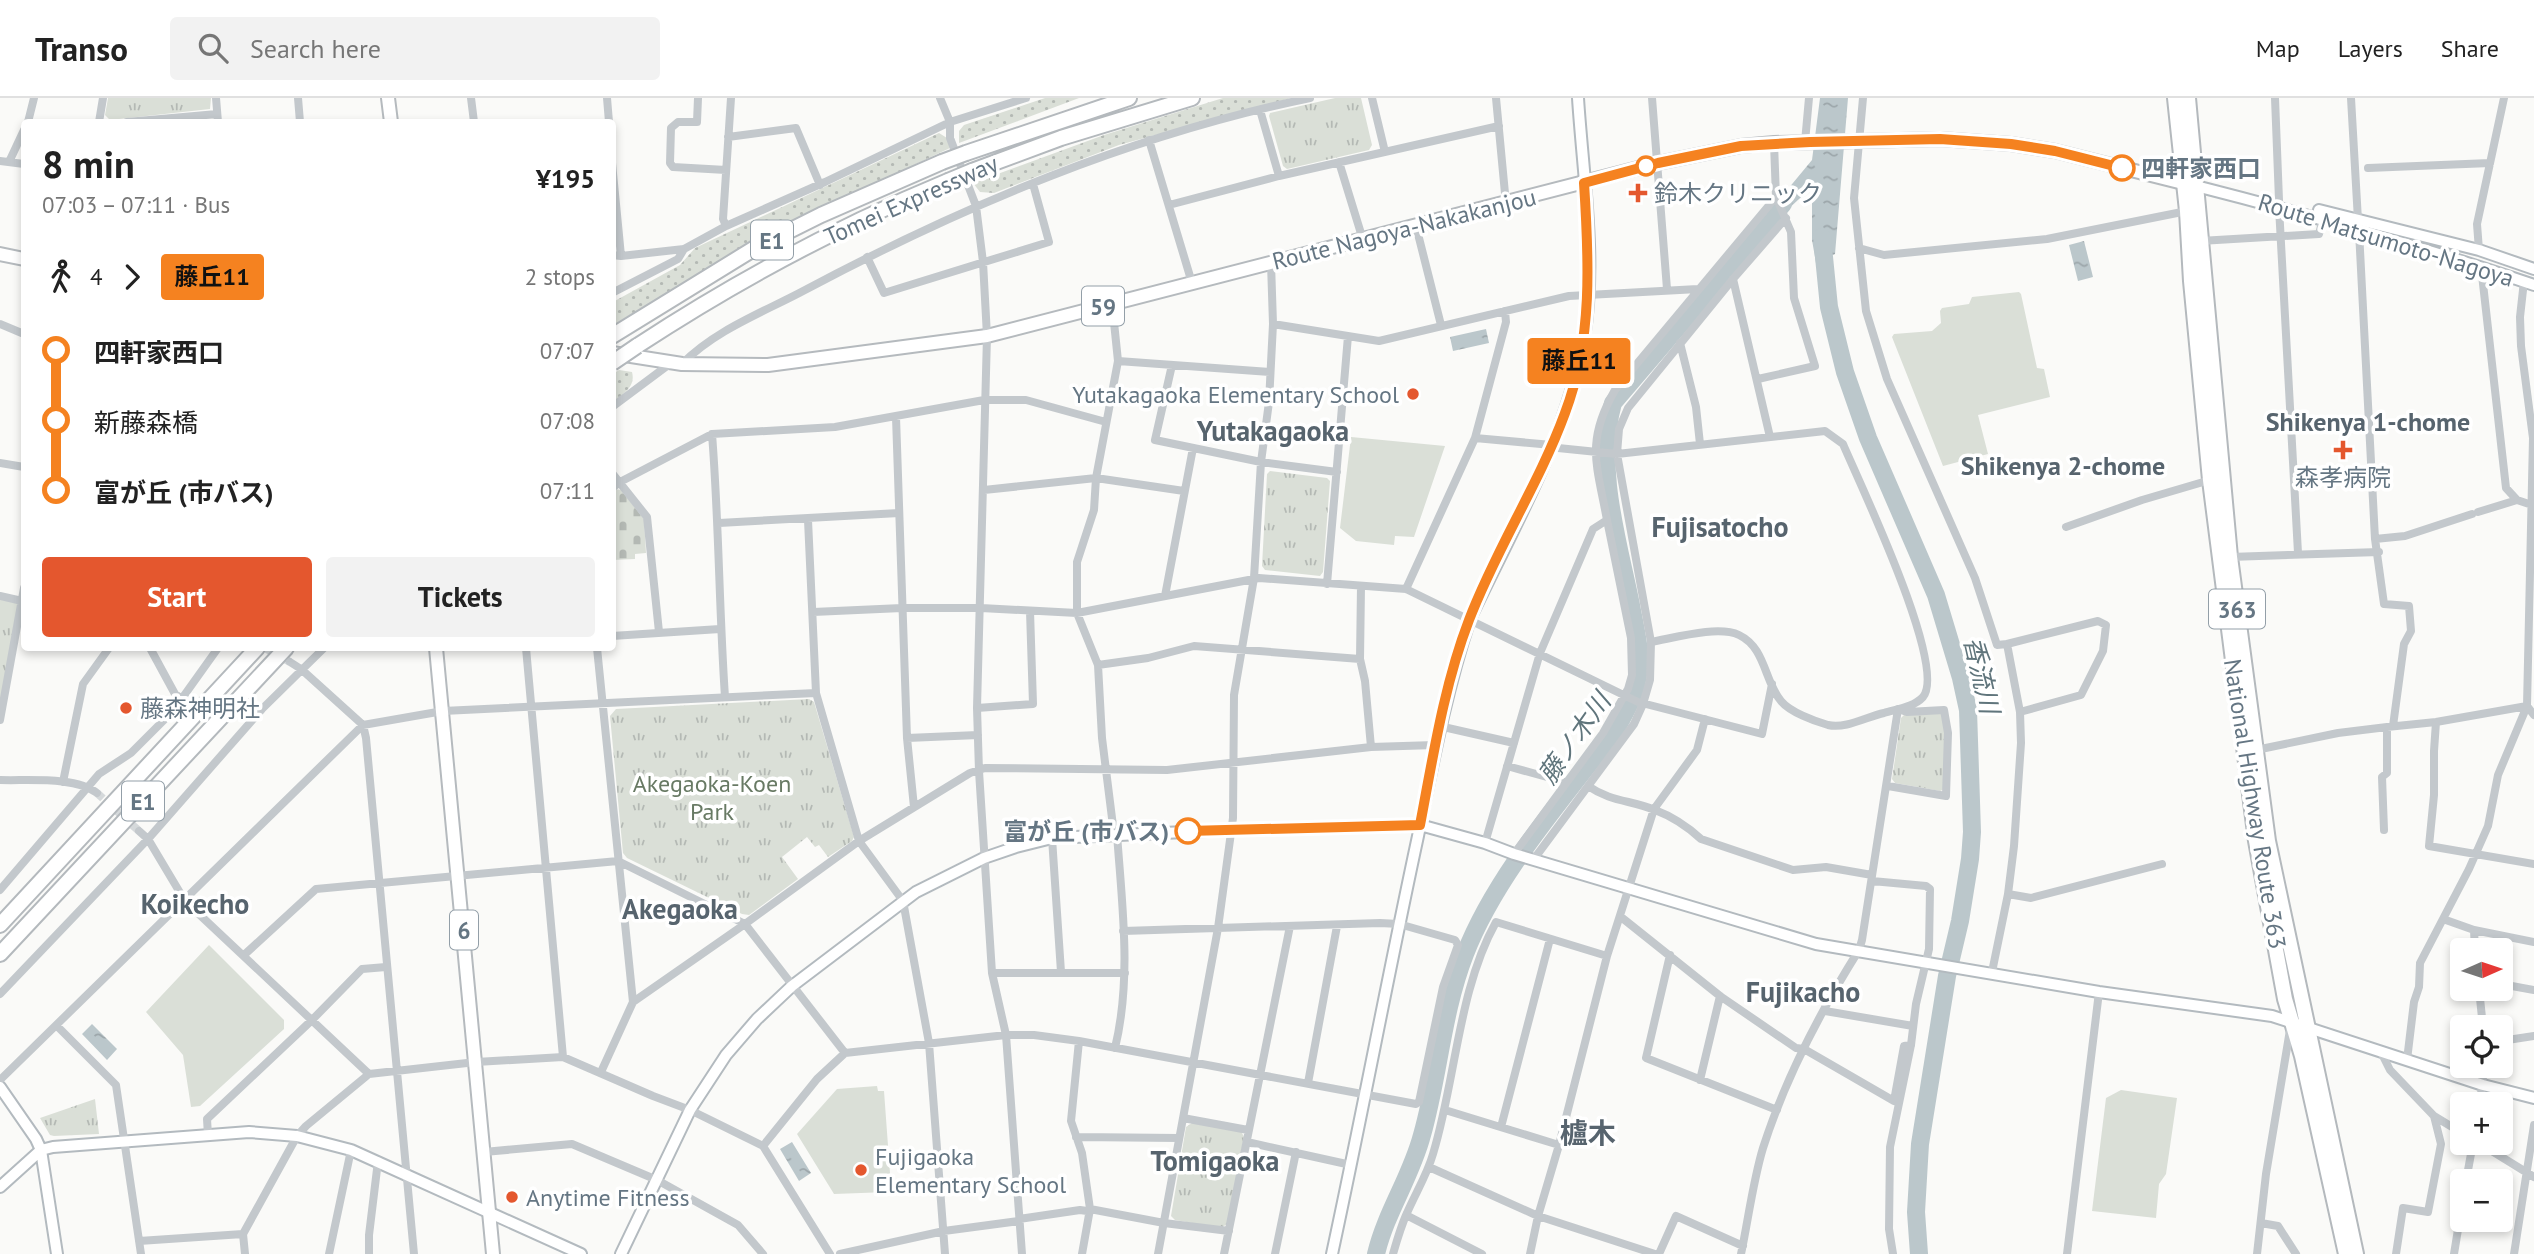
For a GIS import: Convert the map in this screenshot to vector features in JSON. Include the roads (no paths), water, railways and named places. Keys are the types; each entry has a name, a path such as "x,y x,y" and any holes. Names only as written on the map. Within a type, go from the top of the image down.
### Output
{"highway":[{"name":"Tomei Expressway","path":"616,334 755,248 833,210 942,162 1129,98"},
{"name":"Tomei Expressway","path":"616,360 766,266 888,206 1061,138 1192,98"},
{"name":"National Highway Route 363","path":"2175,98 2200,242 2230,557 2268,841 2356,1254"},
{"name":"National Highway Route 363","path":"2188,98 2190,185 2187,211 2191,281 2210,480 2256,841 2290,1020 2302,1056 2346,1254"},
{"name":"E1","path":"0,925 254,651"},
{"name":"E1","path":"0,954 283,651"}],"main road":[{"path":"388,98 390,119"},
{"name":"Route Nagoya-Nakakanjou","path":"616,354 676,363 768,365 987,335 1658,163 1741,146 1940,139 2011,144 2055,151 2190,185"},
{"path":"0,254 21,258"},
{"name":"6","path":"436,651 493,1254"}],"street":[{"path":"30,119 34,98"},
{"path":"100,119 103,98"},
{"path":"195,119 218,118 216,98"},
{"path":"298,98 300,119"},
{"path":"471,98 474,119"},
{"path":"607,98 609,119"},
{"path":"698,98 697,122 678,122 671,128 670,163 673,167 726,170"},
{"path":"726,226 723,219 731,98"},
{"path":"940,98 950,122 950,138 976,206 982,262 987,335 978,708 979,771 992,973 1006,1035 1022,1254"},
{"path":"616,237 617,255 684,249 726,226 820,185 950,122 1026,98"},
{"path":"616,404 721,334 867,257 976,206 1149,140 1310,98"},
{"path":"1372,98 1385,152"},
{"path":"1496,98 1506,204"},
{"path":"1332,1254 1439,726 1470,618 1552,445 1574,382 1584,335 1588,248 1578,98"},
{"path":"1652,98 1667,289"},
{"path":"1807,142 1809,98"},
{"path":"1863,98 1854,198 1866,311 1887,379 2002,644 2020,712 2018,796 2008,894 1992,972"},
{"path":"2275,98 2298,553"},
{"path":"2351,98 2375,539 2379,552 2384,604 2409,606 2411,631 2404,644 2390,727 2387,773 2382,777 2384,830"},
{"path":"2479,250 2477,224 2504,98"},
{"path":"1260,110 1279,176"},
{"path":"1169,205 1279,176 1499,126"},
{"path":"728,137 796,128 820,185"},
{"path":"4,161 21,136"},
{"path":"1149,140 1192,283"},
{"path":"1758,379 1815,366 1794,298 1791,232 1777,200 1774,143"},
{"path":"1339,162 1363,240"},
{"path":"2368,168 2490,163"},
{"path":"867,257 884,293 1049,242 1033,184"},
{"path":"2190,185 2224,187 2358,225 2479,250 2534,269"},
{"path":"1514,854 1603,733 1626,696 1632,674 1631,638 1607,520 1597,453 1597,428 1615,390 1698,289 1777,200"},
{"name":"Route Matsumoto-Nagoya","path":"2279,204 2323,218 2358,225 2529,283"},
{"path":"1858,248 1885,255 2006,244 2072,235 2187,211"},
{"path":"1534,859 1634,724 1650,680 1651,642 1615,454 1619,429 1628,408 1785,215"},
{"path":"2200,242 2319,234 2323,218"},
{"path":"1416,226 1441,325"},
{"path":"616,291 678,259 684,249"},
{"path":"1158,1254 1218,928 1233,818 1234,695 1254,578 1273,324 1271,263"},
{"path":"2482,266 2506,488 2517,500 2532,505"},
{"path":"1733,279 1770,437"},
{"path":"2407,1060 2414,1002 2419,987 2420,963 2488,826 2498,775 2527,706 2533,438 2521,336 2529,283"},
{"path":"1273,324 1379,341 1569,296 1698,289"},
{"path":"1112,303 1118,361 1096,478 1094,510 1077,562 1077,613 1098,665 1102,737 1116,834 1125,973 1115,1048"},
{"path":"1406,589 1475,438 1506,323 1505,311"},
{"path":"0,324 21,333"},
{"path":"1327,584 1348,337"},
{"path":"1680,343 1696,407 1700,444"},
{"path":"1118,361 1270,372"},
{"path":"1172,365 1155,440 1261,462 1337,472"},
{"path":"659,632 647,517 616,485 712,434 835,427 984,400 1026,400 1106,422"},
{"path":"896,417 907,738 914,807"},
{"path":"1475,438 1615,454 1825,431 1843,444 1913,608 1928,682 1924,696 1911,705 1845,725 1829,725 1790,709 1780,701 1758,652 1749,641 1738,634 1712,632 1651,642"},
{"path":"712,434 719,523 720,629 725,697"},
{"path":"1165,596 1193,448"},
{"path":"0,463 21,466"},
{"path":"984,490 1096,478 1184,491"},
{"path":"2066,527 2210,480"},
{"path":"2375,539 2405,536 2517,500"},
{"path":"719,523 899,513"},
{"path":"808,520 816,693 859,841 903,901 929,1043 945,1254"},
{"path":"1485,843 1540,653 1593,529 1607,520"},
{"path":"2230,557 2379,552"},
{"path":"813,612 981,608 1077,613 1254,578 1406,589 1641,703 1762,734 1772,684"},
{"path":"1361,586 1360,659 1366,681 1371,747"},
{"path":"0,596 21,601"},
{"path":"0,720 21,606"},
{"path":"978,708 1033,704 1030,611"},
{"path":"2002,644 2098,621 2106,625 2103,651 2081,695 2020,712"},
{"path":"616,636 720,629"},
{"path":"1098,665 1148,658 1194,646 1360,659"},
{"path":"63,782 83,684 107,651"},
{"path":"152,651 175,694 182,699"},
{"path":"0,890 99,774 131,753 173,711 216,651"},
{"path":"0,994 148,838 262,709 321,651"},
{"path":"526,651 563,1057"},
{"path":"597,651 633,1002"},
{"path":"290,662 302,669 363,725 366,738 414,1254"},
{"path":"0,1080 363,725 443,711 816,693"},
{"path":"2527,706 2534,715"},
{"path":"2256,750 2338,733 2436,722 2527,706"},
{"path":"1429,1167 1538,1216 1657,1254 1676,1216 1742,1250 1762,1151 1777,1110 1804,1049 1860,950 1888,786 1898,709"},
{"path":"1888,786 1946,796 1948,783 1948,733 1944,710 1907,712 1898,709"},
{"path":"1530,1254 1607,956 1654,810 1697,750 1705,719"},
{"path":"2436,722 2434,795 2429,846 2534,864"},
{"path":"1439,726 1514,743"},
{"path":"907,738 978,735"},
{"path":"601,1072 633,1002 859,841 970,774 985,768 1167,770 1371,747 1435,745"},
{"path":"1507,766 1565,782"},
{"path":"0,780 63,782 88,786 97,793"},
{"path":"1588,786 1602,796 1654,810 1692,830 1701,839 1793,870 1826,867 1872,878 1926,886 1930,889 1928,962 1890,1147 1889,1229 1893,1254"},
{"path":"621,1254 690,1110 726,1055 757,1020 793,986 903,901 937,880 1016,847 1052,838 1420,825 1816,944 2099,992 2290,1020 2307,1028 2483,1085 2534,1098"},
{"path":"139,831 148,838 185,901 369,1074"},
{"path":"1052,838 1061,972"},
{"path":"244,955 316,889 618,861 745,924 845,1053"},
{"path":"2008,894 2031,898 2162,864"},
{"path":"1621,917 1720,996 1796,1048 1804,1049 1894,1101 1905,1046 1911,1045"},
{"path":"2443,919 2474,930 2534,942"},
{"path":"1393,1254 1406,1215 1429,1167 1445,1110 1471,982 1485,942 1496,922 1607,956"},
{"path":"764,1146 817,1079 845,1053 1006,1035 1034,1035 1079,1041 1416,1104 1419,1102 1443,987 1458,945 1455,940 1399,924 1123,931"},
{"path":"1224,1254 1290,926"},
{"path":"1307,1083 1338,926"},
{"path":"2474,930 2474,938"},
{"path":"1502,1127 1550,939"},
{"path":"1670,955 1646,1058 1777,1110"},
{"path":"208,1135 207,1119 362,969 386,967"},
{"path":"992,973 1125,973"},
{"path":"2513,986 2534,990"},
{"path":"2067,1254 2099,992"},
{"path":"1700,1080 1720,996"},
{"path":"1825,1011 1913,1026"},
{"path":"2257,1254 2266,1174 2289,1045 2290,1020"},
{"path":"57,1026 117,1085 141,1254"},
{"path":"2513,1039 2534,1036"},
{"path":"1079,1041 1071,1121 1082,1153 1088,1210 1082,1254"},
{"path":"2381,1052 2390,1070 2434,1116 2450,1126"},
{"path":"245,1254 243,1234 297,1136 369,1074 476,1062 563,1057 653,1097 690,1110 764,1146 830,1254"},
{"path":"2482,1092 2483,1078"},
{"path":"0,1087 41,1150 57,1254"},
{"path":"1445,1110 1559,1145"},
{"path":"2396,1254 2403,1208 2428,1212 2441,1144 2434,1116"},
{"path":"1183,1118 1248,1130"},
{"path":"2514,1254 2530,1175 2534,1125"},
{"path":"0,1187 41,1150 249,1132 297,1136 351,1150 378,1161 581,1254"},
{"path":"1076,1137 1179,1138"},
{"path":"1247,1142 1351,1165"},
{"path":"484,1152 572,1144 657,1180 738,1225 763,1254"},
{"path":"329,1254 351,1150"},
{"path":"1275,1254 1296,1152"},
{"path":"2498,1155 2530,1175"},
{"path":"369,1254 378,1161"},
{"path":"840,1254 944,1231 1080,1210 1229,1231"},
{"path":"1406,1215 1477,1253"},
{"path":"2261,1223 2278,1226 2296,1254"},
{"path":"2454,1254 2458,1232"},
{"path":"139,1241 243,1234"}],"water":[{"path":"1820,98 1848,98 1835,254 1816,263 1812,240 1812,187 1771,225 1763,219 1812,160"},
{"path":"2084,241 2093,277 2078,281 2069,245"},
{"path":"1486,329 1489,343 1453,351 1450,337"},
{"path":"92,1024 117,1049 107,1060 82,1034"},
{"path":"792,1142 811,1173 799,1181 780,1149"}],"waterway":[{"name":"藤ノ木川","path":"1376,1254 1417,1150 1428,1112 1457,976 1478,924 1533,837 1616,729 1637,683 1638,640 1607,479 1606,453 1613,403 1783,204"},
{"name":"香流川","path":"1822,237 1829,307 1845,372 1868,438 1936,595 1968,710 1972,832 1970,859 1960,921 1947,976 1920,1144 1916,1212 1919,1254"}],"tunnel":[{"path":"270,651 290,662"},
{"path":"97,793 139,831"}],"place":[{"name":"四軒家西口","path":"2122,168"},
{"name":"鈴木クリニック","path":"1638,193"},
{"name":"Yutakagaoka Elementary School","path":"1413,394"},
{"name":"森孝病院","path":"2343,450"},
{"name":"藤森神明社","path":"126,708"},
{"name":"富が丘 (市バス)","path":"1188,831"},
{"name":"Fujigaoka Elementary School","path":"861,1170"},
{"name":"Anytime Fitness","path":"512,1197"}],"district":[{"name":"Shikenya 1-chome","path":"2368,421"},
{"name":"Yutakagaoka","path":"1273,430"},
{"name":"Shikenya 2-chome","path":"2063,465"},
{"name":"Fujisatocho","path":"1720,526"},
{"name":"Koikecho","path":"195,903"},
{"name":"Akegaoka","path":"680,908"},
{"name":"Fujikacho","path":"1803,991"},
{"name":"櫨木","path":"1588,1132"},
{"name":"Tomigaoka","path":"1215,1160"}],"park label":[{"name":"Akegaoka-Koen Park","path":"712,797"}]}
